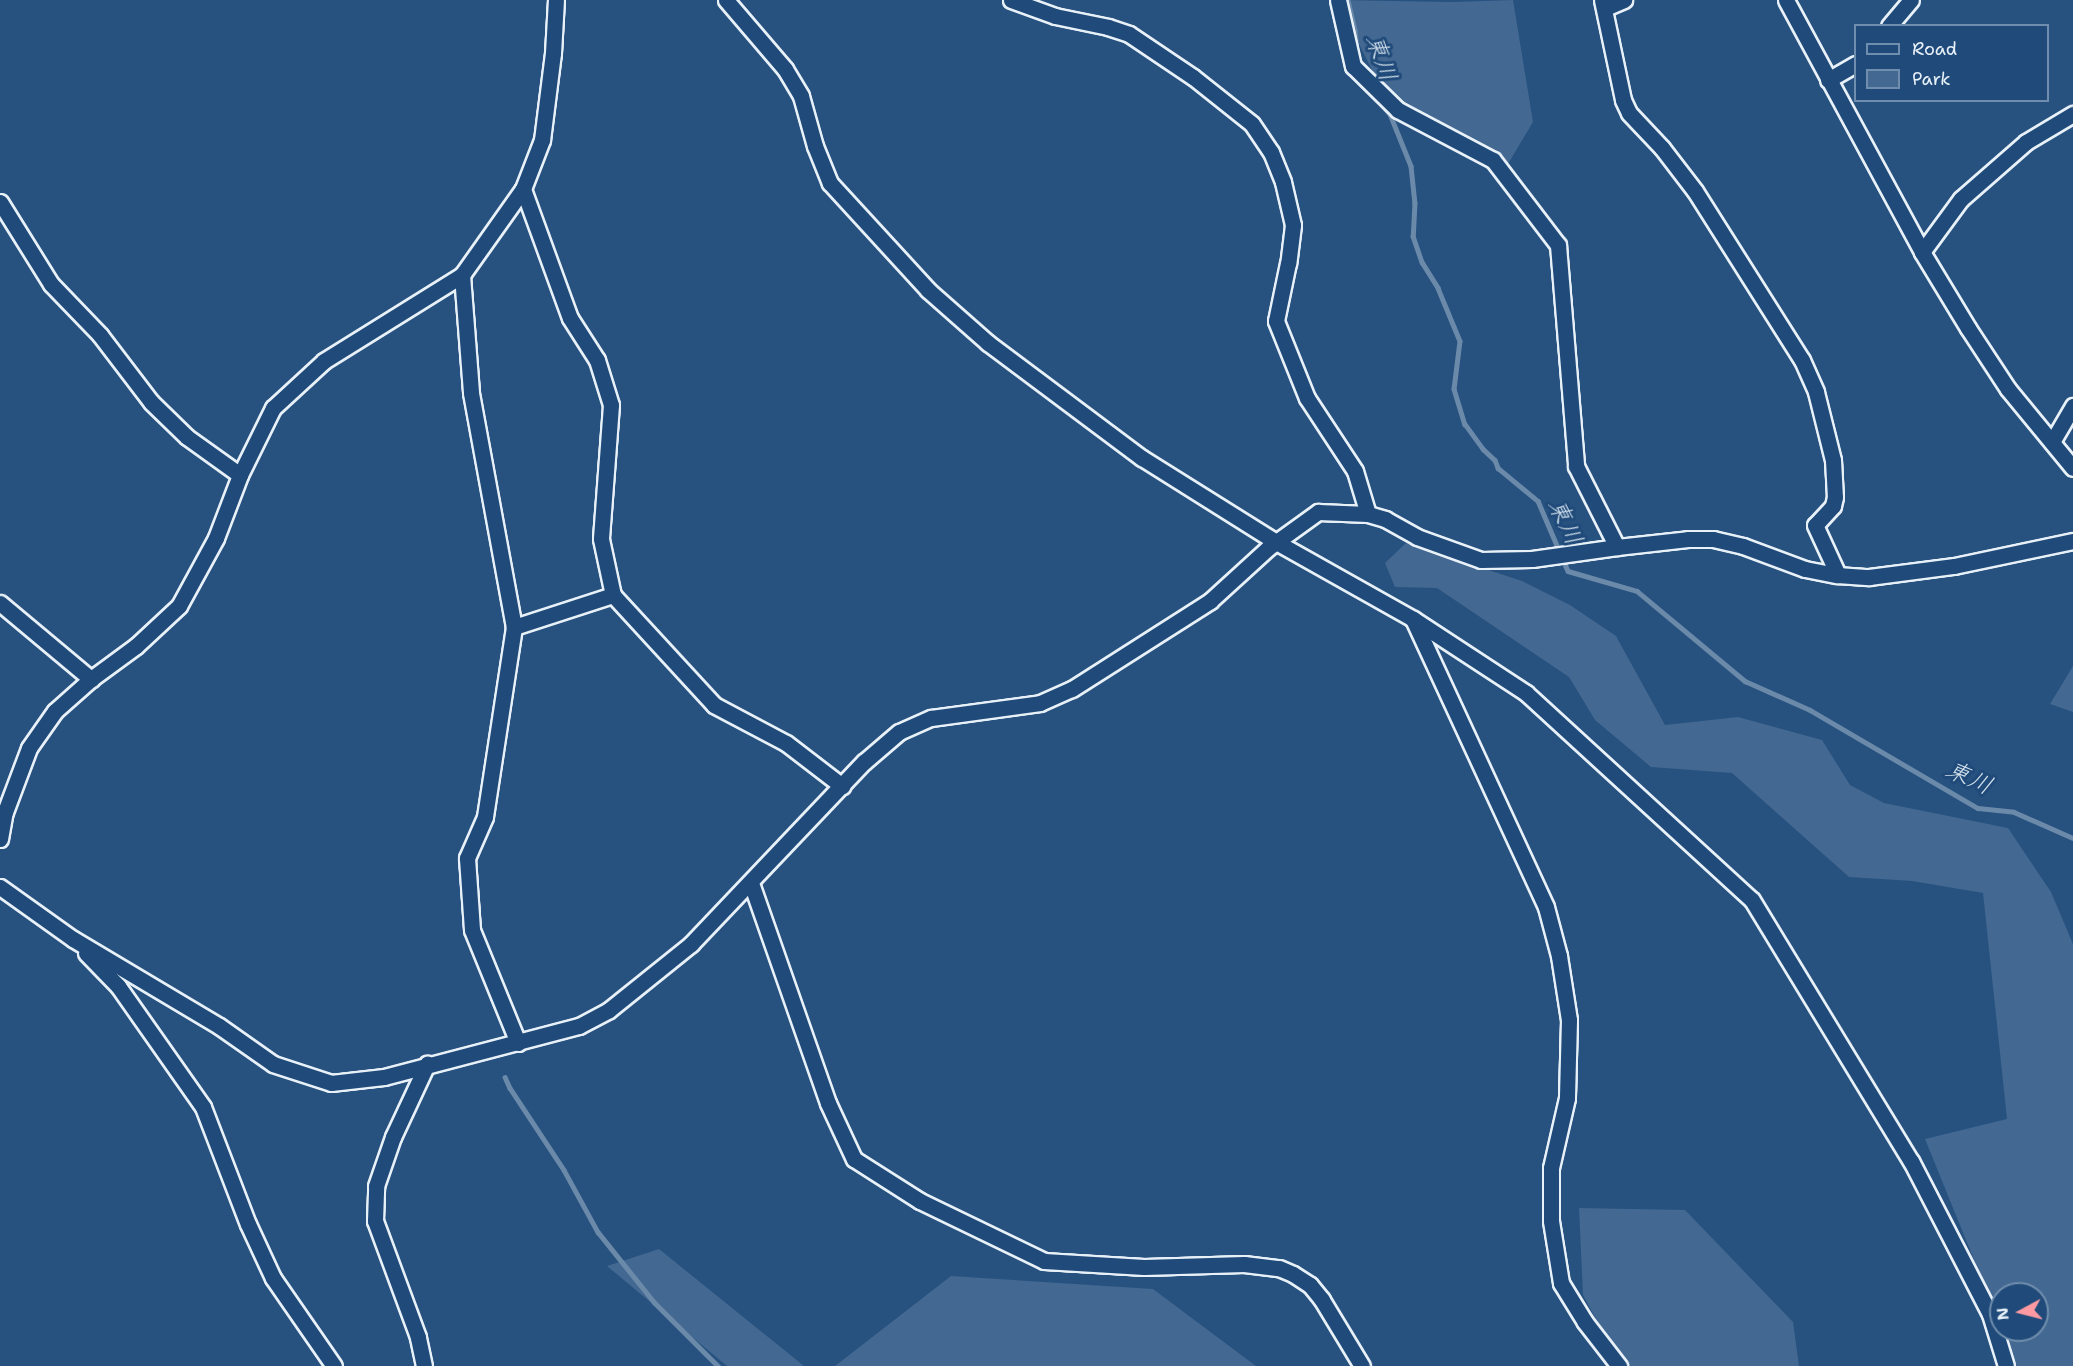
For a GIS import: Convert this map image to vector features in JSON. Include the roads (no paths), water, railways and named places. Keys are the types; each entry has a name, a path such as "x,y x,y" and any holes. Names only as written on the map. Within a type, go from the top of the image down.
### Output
{"street":[{"path":"0,839 5,812 29,748 55,711 92,679 136,646 179,606 216,538 240,475 273,408 324,361 462,275 523,189 542,140 553,53 556,0"},
{"path":"726,0 785,69 796,87 830,183 928,290 988,343 1142,458 1276,543 1413,619 1526,693 1752,900 1911,1161 1990,1314 2006,1366"},
{"path":"1011,0 1055,16 1108,27 1129,34 1193,77 1251,124 1272,152 1283,182 1293,225 1276,321 1307,398 1355,471 1368,514"},
{"path":"1338,0 1353,66 1398,110 1493,160 1558,245 1576,465 1617,547"},
{"path":"1624,0 1603,4 1623,100 1629,113 1662,148 1695,191 1802,360 1816,392 1833,460 1835,497 1833,506 1815,525 1839,575"},
{"path":"1786,0 1922,252 1968,328 2008,389 2073,468"},
{"path":"1891,24 1911,0"},
{"path":"1828,80 1854,65"},
{"path":"1922,252 1961,199 2026,142 2073,114"},
{"path":"523,189 570,318 597,360 611,405 601,539 613,595 714,705 786,743 842,786"},
{"path":"0,202 51,284 100,335 152,402 187,437 240,475"},
{"path":"462,275 471,393 514,627 485,817 467,858 472,930 518,1043"},
{"path":"2052,442 2073,406"},
{"path":"0,887 73,939 219,1026 273,1064 331,1083 384,1077 579,1026 609,1010 692,944 842,786 899,732 931,718 1040,703 1072,689 1210,601 1276,543 1318,512 1368,514 1385,519 1417,537 1481,560 1532,560 1617,547 1688,539 1713,539 1743,546 1805,569 1869,577 1954,566 2073,540"},
{"path":"514,627 613,595"},
{"path":"0,603 92,679"},
{"path":"1413,619 1546,907 1554,937 1569,1020 1567,1098 1551,1167 1551,1221 1561,1283 1585,1322 1619,1366"},
{"path":"751,883 828,1103 854,1159 920,1201 1044,1261 1144,1267 1244,1264 1279,1268 1310,1285 1322,1300 1362,1366"},
{"path":"73,939 118,986 203,1107 248,1224 273,1278 334,1366"},
{"path":"424,1366 418,1337 375,1221 376,1186 393,1137 427,1064"}],"waterway":[{"name":"東川","path":"1348,0 1355,30 1357,53"},
{"name":"東川","path":"1379,101 1390,114 1411,166 1415,203 1413,236 1422,262 1438,288 1460,341 1454,389 1465,424 1483,449 1495,460 1498,468 1538,501 1568,571 1637,591 1745,681 1810,710 1978,808 2014,812 2073,838"},
{"path":"505,1077 564,1170 598,1232 654,1302 718,1366"}]}
